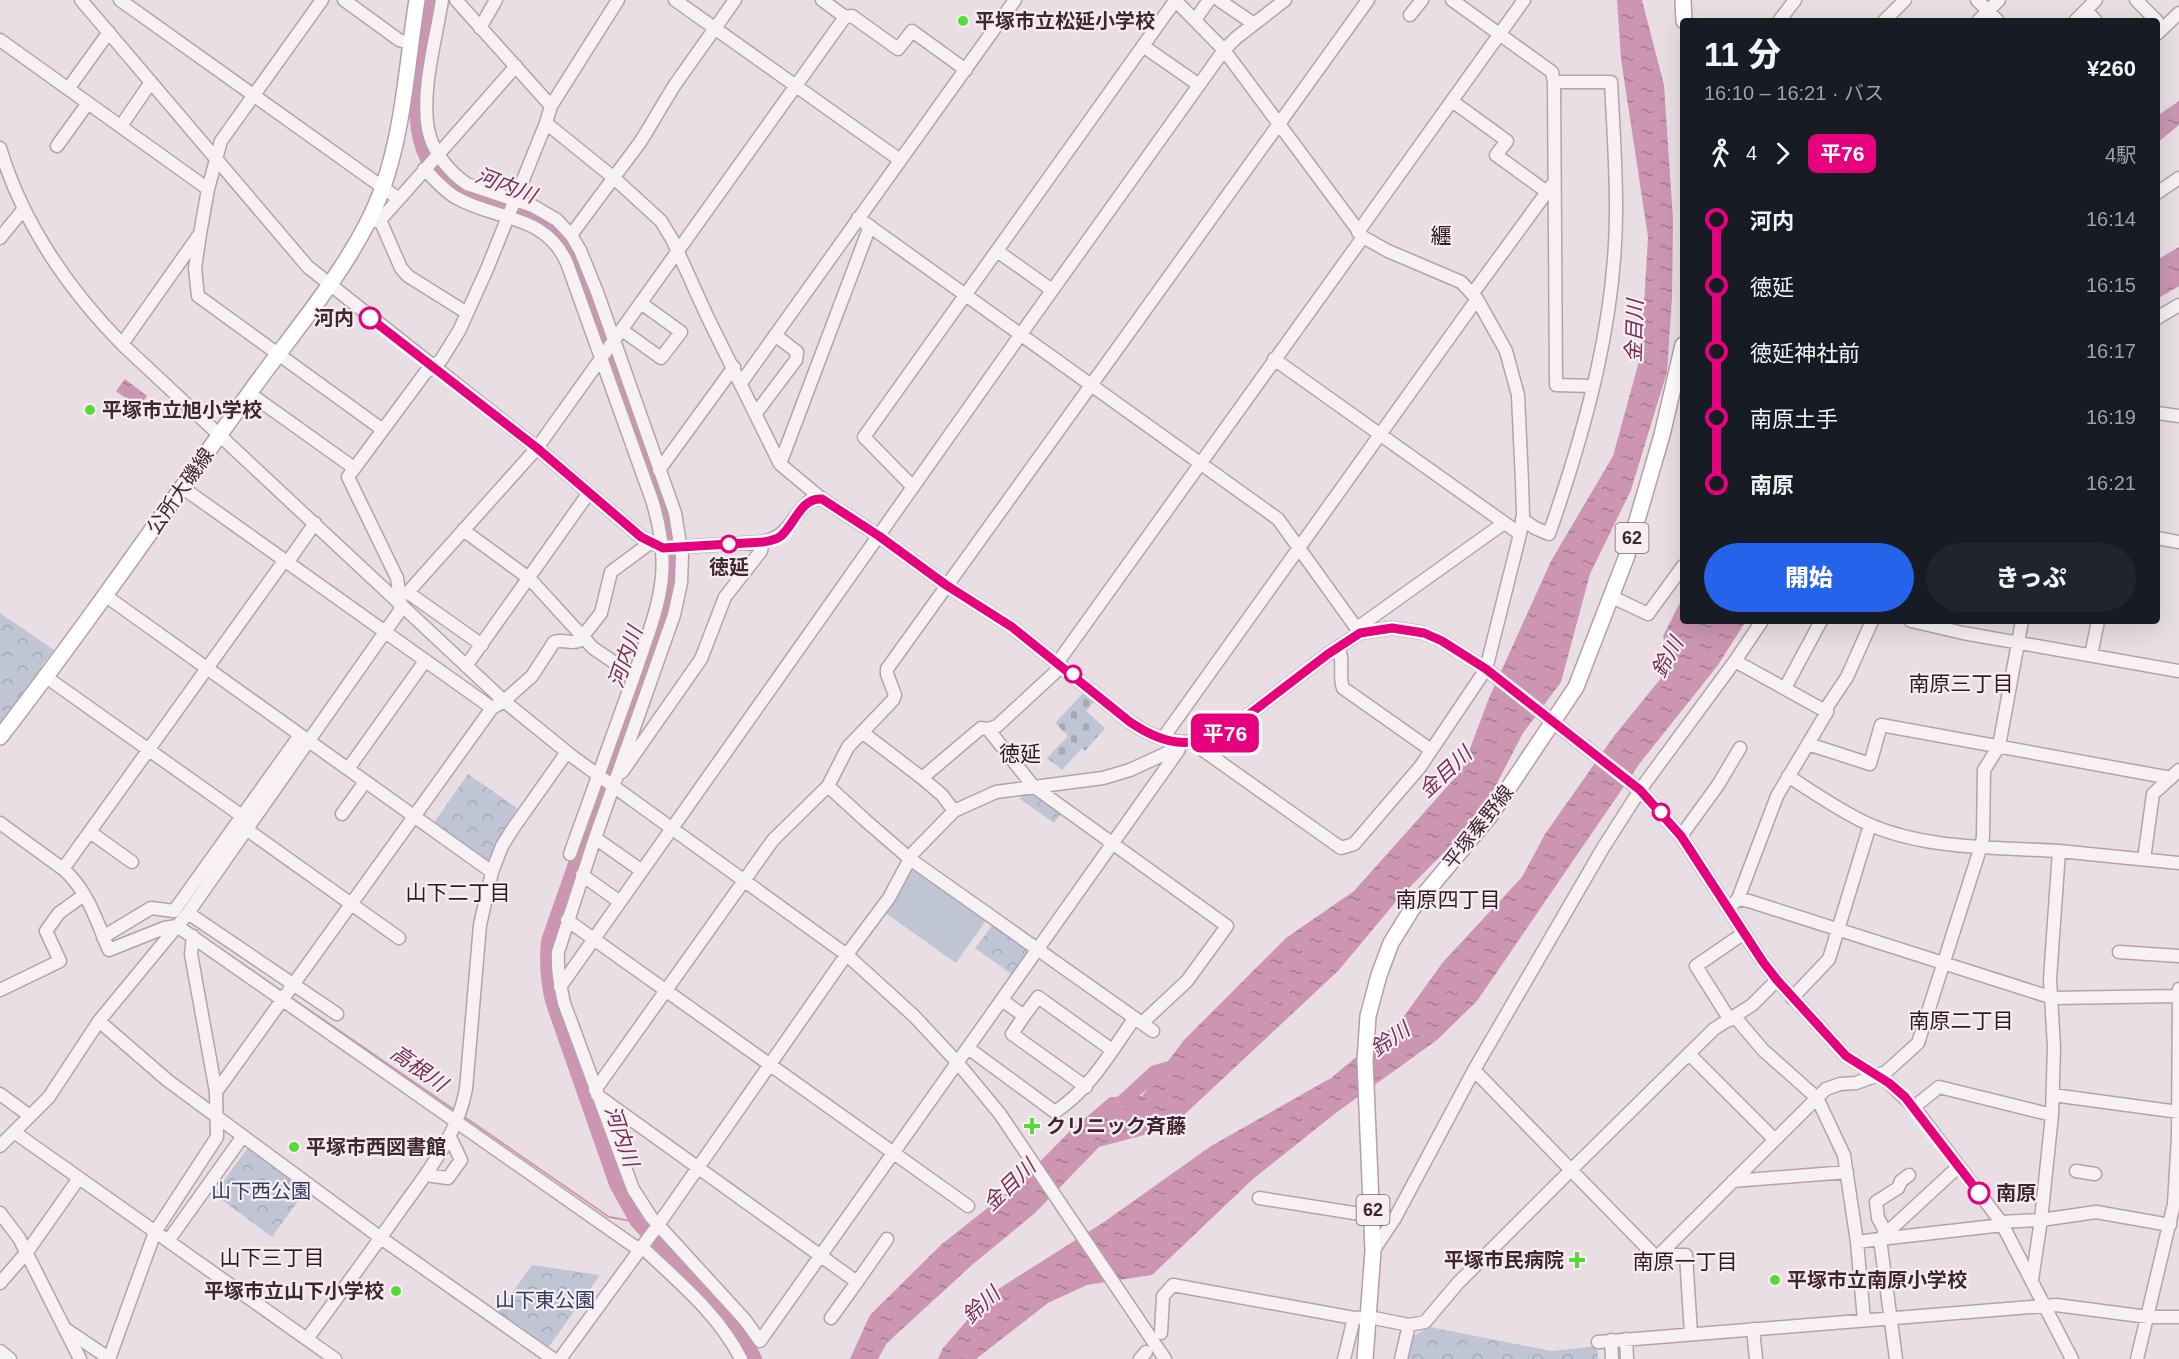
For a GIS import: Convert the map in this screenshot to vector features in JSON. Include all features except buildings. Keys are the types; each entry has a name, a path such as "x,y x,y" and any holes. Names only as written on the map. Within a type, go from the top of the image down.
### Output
{"main road":[{"name":"公所大磯線","path":"0,737 106,596 374,220 399,128 417,0"},
{"path":"1683,0 1684,18"},
{"name":"平塚秦野線","path":"1365,1359 1362,1318 1373,1251 1373,1216 1365,1060 1368,1016 1379,975 1401,926 1426,890 1489,817 1554,721 1580,677 1612,597 1639,518 1680,358"}],"street":[{"path":"81,0 308,267 537,448 588,494 650,543 672,548 763,542 776,539 783,534 807,503 816,498 822,499"},
{"path":"120,0 399,199"},
{"path":"322,0 221,141 208,189 200,234 195,268 198,296 383,430"},
{"path":"344,0 399,40 410,44"},
{"path":"442,0 427,100 428,130 438,153 450,170 467,184 533,206 557,220 571,235 584,258 675,513 672,548 664,561 661,592 634,676 570,855"},
{"path":"456,0 551,106"},
{"path":"480,28 496,0"},
{"path":"103,937 151,908 174,911 242,816 399,612 401,604 397,578 348,477 432,366 441,360 459,331 487,268 551,106 618,0"},
{"path":"675,0 900,160"},
{"path":"571,235 641,141 674,86 735,0"},
{"path":"822,0 845,17 852,16 898,50 912,31 966,70"},
{"path":"741,383 1015,0"},
{"path":"546,123 614,178 661,220 678,250 780,464 822,499 879,536 946,585 1012,627 1130,722 1163,738 1187,743 1341,848 1354,843 1411,778 1487,670 1522,519 1518,395 1506,351 1475,296 1450,276 1388,251 1360,235 1280,123 1224,50 1175,0 864,437 913,487"},
{"path":"1195,20 1209,0"},
{"path":"1219,0 1254,24"},
{"path":"560,987 1224,50 1285,0"},
{"path":"596,1093 773,840 828,786 849,747 893,700 895,694 887,669 1368,0"},
{"path":"1410,15 1422,0"},
{"path":"1452,0 1552,72 1554,82 1550,187 1556,384 1593,386"},
{"path":"922,778 981,728 988,729 997,726 1060,664 1524,0"},
{"path":"1783,18 1795,0"},
{"path":"1887,18 1905,0"},
{"path":"1977,0 1995,18"},
{"path":"1981,18 1999,0"},
{"path":"2078,18 2096,0"},
{"path":"2136,0 2152,18"},
{"path":"2086,10 2093,18"},
{"path":"2160,25 2179,13"},
{"path":"482,645 410,594 410,590 537,448 845,17"},
{"path":"68,88 109,32"},
{"path":"0,40 208,189"},
{"path":"1143,46 1199,85"},
{"path":"467,313 408,276 401,268 374,220 399,199 516,66"},
{"path":"1522,519 1549,534 1576,451 1593,386 1607,319 1614,249 1617,206 1611,81 1554,82"},
{"path":"121,126 151,82"},
{"path":"1452,101 1507,141 1496,155 1550,187"},
{"path":"57,146 88,103"},
{"path":"0,148 23,210 72,288 122,344 504,701 598,775 847,955 914,1016 957,1062 1000,1114 1165,1359"},
{"path":"424,169 453,196 535,226 560,249 652,500 672,548 681,583 674,615 612,785 567,920 558,952 557,968 560,987 630,1183 658,1225 745,1320 760,1341 1179,751 1187,743"},
{"path":"2160,191 2179,177"},
{"path":"1163,738 1381,435 1550,187"},
{"path":"0,238 23,210"},
{"path":"858,218 1278,519 1358,630"},
{"path":"780,464 870,226"},
{"path":"122,344 200,234"},
{"path":"997,251 1052,290"},
{"path":"622,330 661,358 681,332 641,303"},
{"path":"2160,316 2179,305"},
{"path":"756,413 796,360 797,352 775,335"},
{"path":"1274,359 1520,534"},
{"path":"659,470 734,367"},
{"path":"249,393 354,468"},
{"path":"2160,413 2179,416"},
{"path":"183,488 492,708"},
{"path":"466,666 530,579 588,494"},
{"path":"63,869 315,523"},
{"path":"560,1359 658,1225 889,898 910,859 954,811 996,792 1103,778 1130,770 1187,743 1210,739 1226,732 1358,630 1504,523"},
{"path":"463,530 530,579 593,648 634,676"},
{"path":"2160,539 2179,542"},
{"path":"612,785 701,659 725,597 761,551 763,542"},
{"path":"216,1092 492,708 504,701 532,676 554,642 560,640 574,643 582,637 601,613 611,572 650,543"},
{"path":"1612,597 1648,614 1680,570"},
{"path":"106,596 492,872"},
{"path":"1373,1251 1395,1218 1474,1070 1638,789 1735,661 1760,624"},
{"path":"1785,688 1819,624"},
{"path":"1729,908 1738,899 1772,807 1827,712 1827,707 1847,677 1871,624"},
{"path":"1924,624 2179,671"},
{"path":"1659,1255 1817,1098 1832,1086 1856,1083 1886,1072 1918,1043 1981,846 1984,771 1999,746 2022,624"},
{"path":"2091,655 2097,624"},
{"path":"1358,630 1392,628 1424,633 1442,641 1487,670 1638,789 1681,836 1744,933 1792,998 1846,1056 1897,1090 1914,1107 2002,1223 2072,1359"},
{"path":"1338,647 1342,655 1340,680 1343,688 1431,750"},
{"path":"348,769 425,661"},
{"path":"1735,661 1827,712"},
{"path":"46,677 242,816"},
{"path":"1808,744 1870,764 1881,725 2175,774"},
{"path":"968,1048 1055,1112 1073,1100 1086,1087 1112,1050 1138,1021 1187,981 1227,926 1033,786 988,729"},
{"path":"862,732 942,795 954,811"},
{"path":"0,1146 49,1097 99,1021 188,913 246,829 304,737"},
{"path":"1681,836 1718,785 1740,748"},
{"path":"307,1339 428,1172 450,1137 462,1105 468,1066 480,925 492,872 508,836 567,752"},
{"path":"2144,859 2153,794 2175,774"},
{"path":"1788,776 1870,825 1918,840 2059,850 2179,863"},
{"path":"342,814 365,782"},
{"path":"828,786 910,859 1153,1031"},
{"path":"0,823 73,877 84,895 109,950 164,928 177,926 193,936 640,1247 707,1310 723,1328 741,1359"},
{"path":"1792,998 1829,959 1870,825"},
{"path":"246,829 399,938"},
{"path":"90,832 132,862"},
{"path":"595,838 642,871"},
{"path":"2032,1280 2052,1114 2053,998 2050,979 2059,850"},
{"path":"582,875 620,902"},
{"path":"0,990 60,961 46,931 59,913 84,895"},
{"path":"1738,899 2053,998 2179,996"},
{"path":"188,913 337,1014"},
{"path":"567,920 968,1206"},
{"path":"1744,933 1696,966 1732,1018 1763,1050 1817,1098 1844,1155 1857,1242 1864,1320"},
{"path":"63,1328 110,1359 155,1232 217,1137 216,1092 191,954 193,936"},
{"path":"2119,952 2179,956"},
{"path":"1161,1333 1163,1296 1173,1286 1409,1325 1425,1322 1458,1283 1714,1029 1761,997 1777,980"},
{"path":"2138,1359 2173,1229 2178,1137 2179,988"},
{"path":"1086,1087 1012,1034 1024,1016 1038,997 1112,1050"},
{"path":"1002,1000 1024,1016"},
{"path":"99,1021 167,1080 381,1238 553,1359"},
{"path":"1689,1054 1774,1139"},
{"path":"1474,1070 1654,1255 1686,1255 1691,1334"},
{"path":"1914,1107 1939,1087 2052,1114"},
{"path":"596,1093 857,1282"},
{"path":"0,1094 30,1116"},
{"path":"2053,1095 2178,1112"},
{"path":"14,1132 335,1359"},
{"path":"168,1241 243,1136"},
{"path":"428,1172 432,1176 448,1178 458,1167 461,1160 450,1137"},
{"path":"1883,1236 1958,1167"},
{"path":"2076,1171 2095,1174"},
{"path":"1733,1181 1847,1172"},
{"path":"1896,1359 1883,1236 1876,1202 1898,1188 1901,1180 1910,1175"},
{"path":"0,1283 27,1251 79,1178"},
{"path":"1259,1198 1373,1216"},
{"path":"0,1212 27,1251 80,1359"},
{"path":"1857,1242 1883,1236 2096,1212 2173,1229"},
{"path":"831,1318 887,1239"},
{"path":"1612,1359 1604,1341 2056,1305 2148,1317 2179,1317"},
{"path":"1344,1359 1362,1318"},
{"path":"1401,1359 1409,1325"},
{"path":"1753,1329 1756,1359"},
{"path":"1626,1339 1627,1359"},
{"path":"0,1351 10,1359"}],"green space":[{"path":"0,613 54,650 41,667 43,669 37,678 0,726"},
{"path":"1085,691 1096,700 1086,711 1105,728 1085,751 1082,748 1062,770 1047,758 1068,736 1055,723"},
{"path":"468,774 517,808 489,864 433,824"},
{"path":"1034,790 1063,811 1054,823 1020,799 1025,791"},
{"path":"912,867 987,919 956,963 884,912"},
{"path":"994,923 1032,951 1014,976 975,948"},
{"name":"山下西公園","path":"250,1145 308,1187 272,1237 214,1194"},
{"name":"山下東公園","path":"532,1265 600,1275 545,1352 495,1317"},
{"path":"1430,1327 1552,1351 1597,1346 1598,1359 1403,1359 1410,1338"}],"water":[{"path":"1617,0 1642,0 1664,85 1673,220 1672,297 1667,372 1631,490 1590,574 1561,682 1523,733 1494,789 1464,832 1399,898 1338,971 1170,1128 1099,1147 1034,1214 973,1264 887,1343 878,1359 850,1359 870,1315 942,1244 1019,1183 1068,1133 1110,1097 1142,1096 1184,1040 1286,938 1354,891 1462,770 1489,698 1551,561 1613,456 1641,354 1648,237 1621,59"},
{"path":"2179,101 2179,125 2160,141 2160,114"},
{"path":"2179,247 2179,286 2160,297 2160,258"},
{"path":"125,379 147,396 139,408 116,391"},
{"name":"鈴川","path":"1680,603 1680,624 1744,624 1718,665 1640,763 1477,1001 1437,1040 1337,1112 1253,1179 1152,1275 1087,1285 1048,1303 976,1359 938,1359 943,1348 989,1295 1104,1222 1211,1146 1331,1078 1402,1019 1443,962 1522,877 1545,834 1614,736 1670,667 1663,636"}],"waterway":[{"name":"河内川","path":"431,0 418,75 416,102 423,151 435,172 454,188 532,216 551,230 572,253 665,515 670,545 670,593 548,941 547,971 552,1001 616,1184 637,1222 741,1332 755,1359"},
{"name":"高根川","path":"189,927 283,992"},
{"name":"高根川","path":"290,997 456,1111"},
{"name":"金目川","path":"1116,1108 1155,1072 1177,1066"},
{"name":"高根川","path":"463,1116 609,1217 637,1222"}],"bus line":[{"name":"平76","path":"370,318 537,448 588,494 650,543 663,548 763,542 776,539 783,534 807,503 816,498 822,499 879,536 946,585 1012,627 1130,722 1172,741 1193,743 1226,732 1328,654 1360,633 1392,628 1407,629 1442,641 1486,669 1640,790 1681,836 1777,980 1846,1056 1889,1083 1905,1097 1979,1193"}],"place":[{"name":"平塚市立松延小学校","path":"963,21"},
{"name":"河内","path":"370,318"},
{"name":"平塚市立旭小学校","path":"90,410"},
{"name":"徳延","path":"729,544"},
{"name":"クリニック斉藤","path":"1032,1126"},
{"name":"平塚市西図書館","path":"294,1147"},
{"name":"南原","path":"1979,1193"},
{"name":"平塚市民病院","path":"1577,1260"},
{"name":"平塚市立南原小学校","path":"1775,1280"},
{"name":"平塚市立山下小学校","path":"396,1291"}],"district":[{"name":"纒","path":"1441,235"},
{"name":"南原三丁目","path":"1961,683"},
{"name":"徳延","path":"1020,753"},
{"name":"山下二丁目","path":"458,892"},
{"name":"南原四丁目","path":"1448,899"},
{"name":"南原二丁目","path":"1961,1020"},
{"name":"山下三丁目","path":"272,1257"},
{"name":"南原一丁目","path":"1685,1261"}]}
